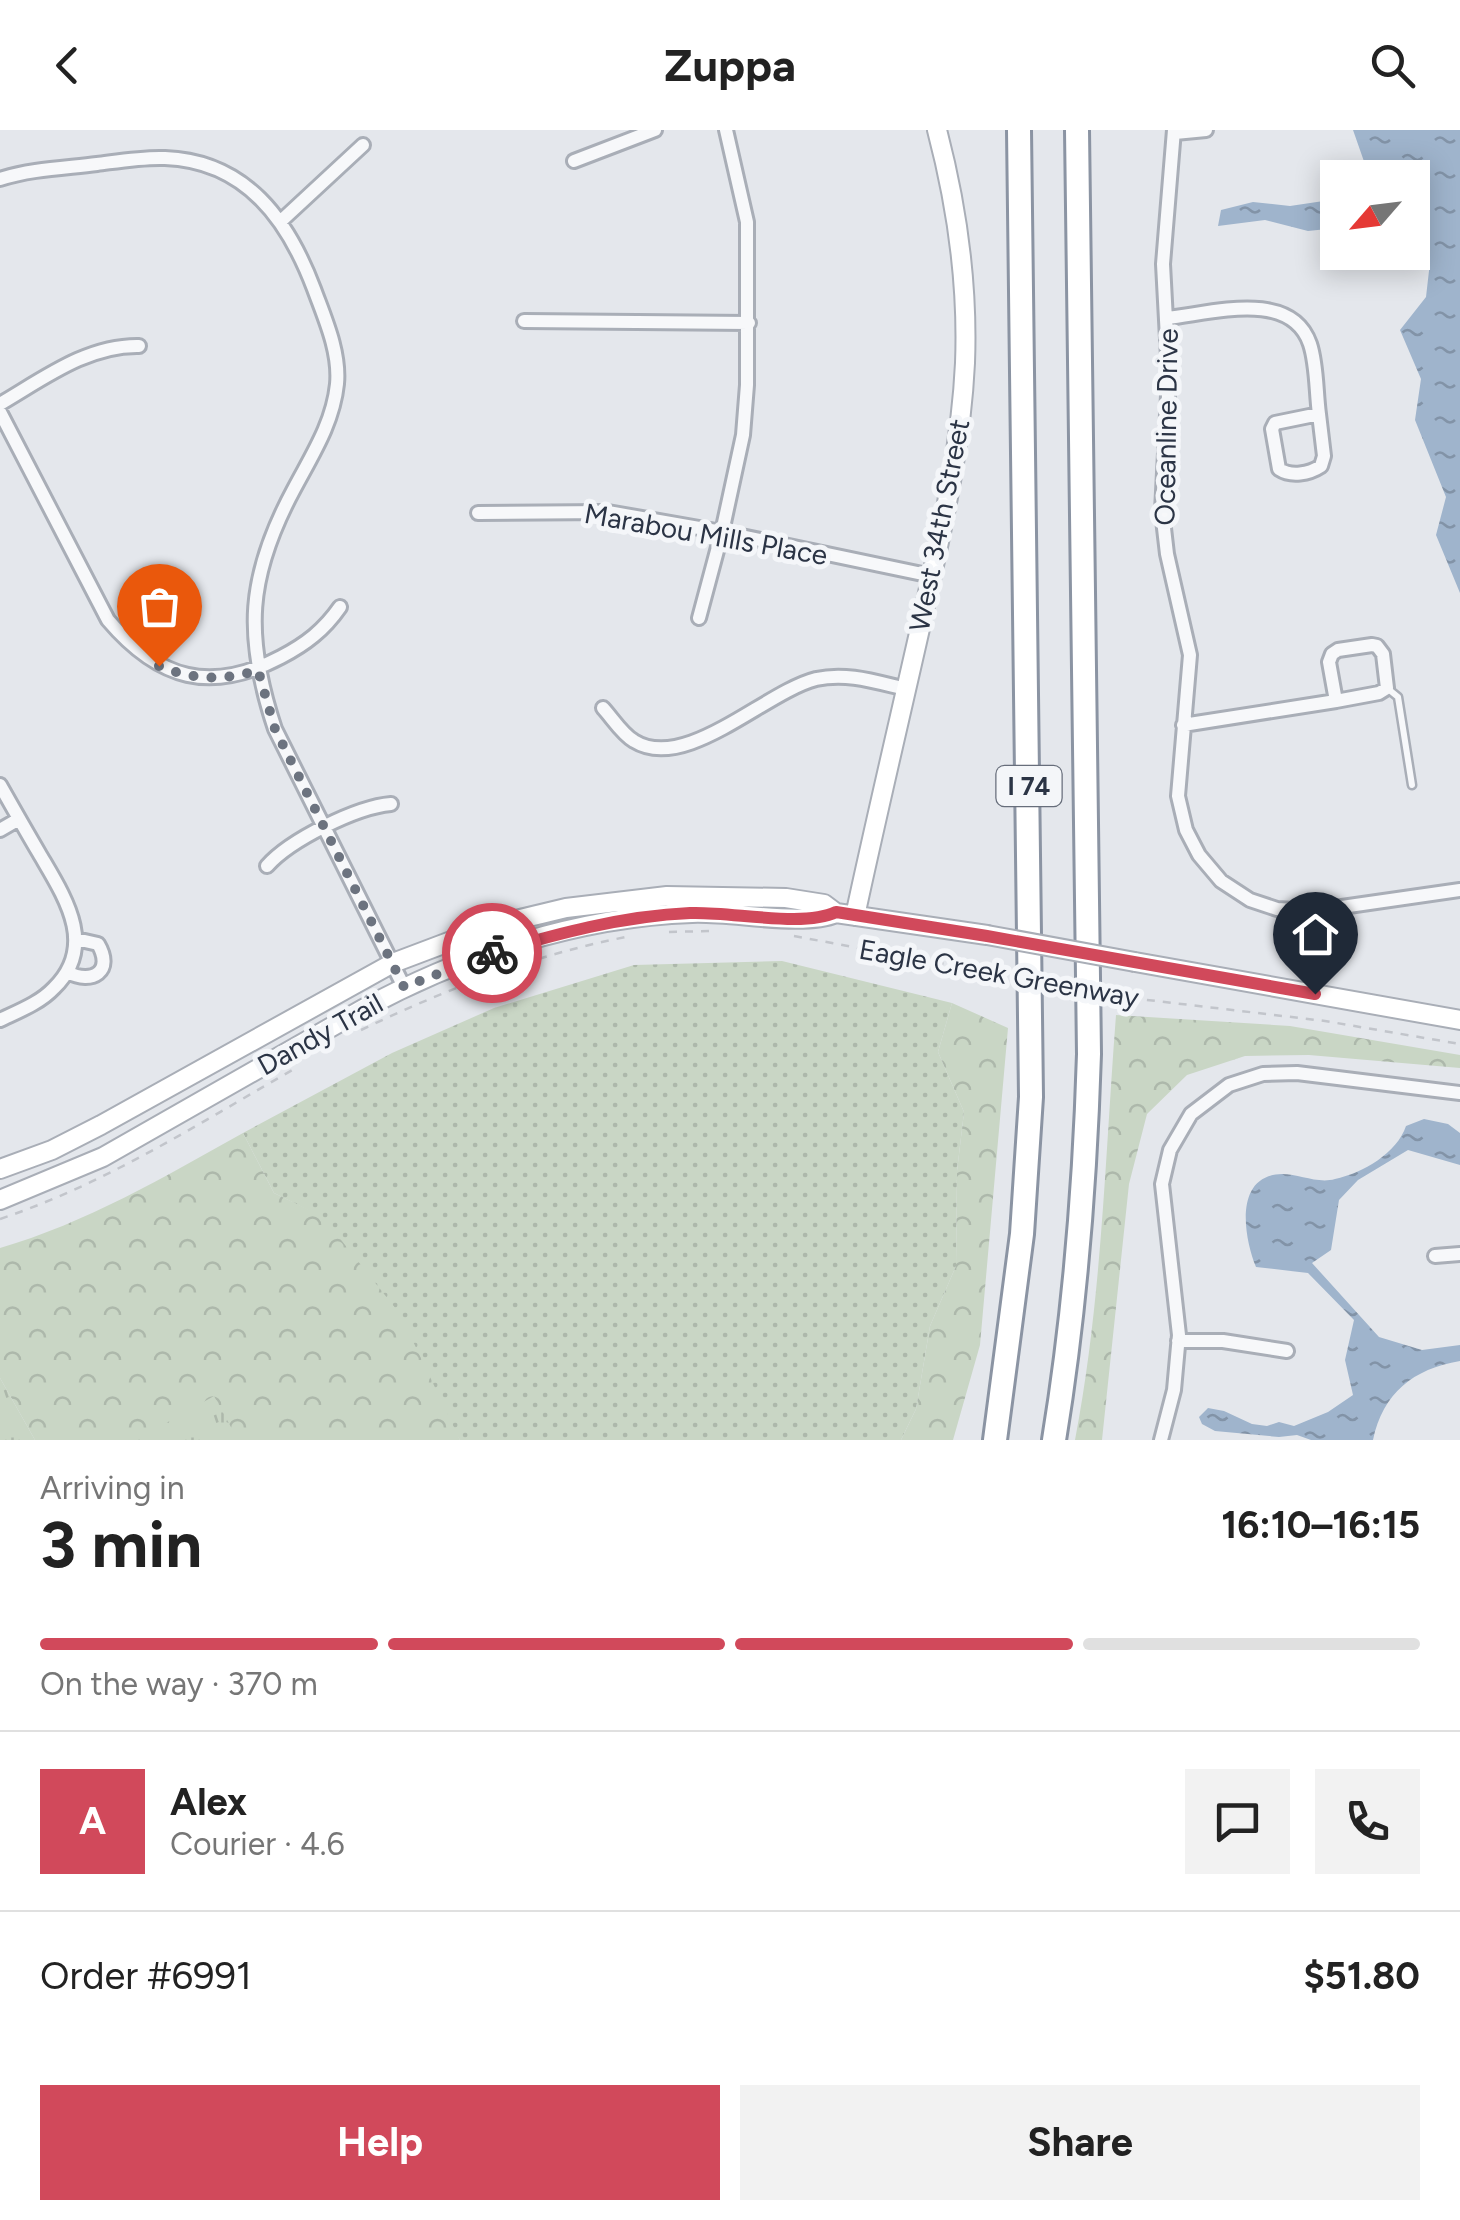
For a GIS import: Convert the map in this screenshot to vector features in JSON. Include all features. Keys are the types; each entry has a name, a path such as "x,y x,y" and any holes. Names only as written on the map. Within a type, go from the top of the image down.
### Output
{"highway":[{"name":"I 74","path":"995,1440 1020,1251 1031,1097 1019,130"},
{"name":"I 74","path":"1054,1440 1076,1280 1089,1054 1077,130"}],"main road":[{"name":"West 34th Street","path":"846,914 906,690 959,438 965,363 961,258 937,130"},
{"name":"Dandy Trail","path":"0,1169 101,1126 393,963 491,926 566,908 627,899 752,895 824,904 846,914 1460,1020"},
{"name":"Dandy Trail","path":"0,1200 103,1157 404,987 467,960 596,925 692,912 822,919 846,914"}],"street":[{"path":"574,162 655,130"},
{"path":"699,618 743,435 749,323 746,208 726,130"},
{"path":"1174,131 1206,130"},
{"name":"Oceanline Drive","path":"1174,131 1164,250 1169,376 1162,510 1167,554 1190,654 1178,796 1191,843 1211,872 1238,894 1263,905 1297,912 1460,890"},
{"path":"281,221 363,145"},
{"path":"3,178 144,158 181,159 209,166 258,195 281,221 300,252 331,336 337,384 330,418 267,547 254,604 254,642 275,729 404,987"},
{"path":"1167,318 1262,309 1290,318 1305,334 1311,347 1319,414 1324,456 1321,466 1312,471 1288,474 1279,469 1272,429 1275,423 1319,414"},
{"path":"524,321 749,323"},
{"path":"0,404 91,354 139,346"},
{"path":"0,412 108,620 123,639 150,661 178,674 223,678 258,670 310,640 340,607"},
{"name":"Marabou Mills Place","path":"478,513 608,512 932,576"},
{"path":"1184,725 1336,701 1379,693 1387,688 1383,654 1378,646 1332,654 1336,701"},
{"path":"603,708 629,738 648,748 666,750 688,744 789,690 816,680 851,676 906,690"},
{"path":"0,785 71,910 76,939 67,972 44,997 0,1020"},
{"path":"268,866 288,847 368,808 391,804"},
{"path":"0,830 19,819"},
{"path":"67,972 90,978 103,964 98,944 76,939"},
{"path":"1161,1440 1174,1390 1178,1341 1162,1184 1170,1150 1187,1120 1217,1092 1263,1074 1297,1073 1460,1093"},
{"path":"1435,1256 1460,1254"},
{"path":"1178,1341 1223,1341 1287,1351"}],"lane":[{"path":"1387,688 1398,697 1412,785"}],"path":[{"path":"662,933 710,931"},
{"name":"Eagle Creek Greenway","path":"785,935 1131,998 1326,1021 1460,1044"},
{"path":"356,1033 418,1003 527,960 629,936"},
{"path":"0,1219 42,1205 125,1167 306,1062"}],"green space":[{"path":"782,961 952,1003 938,1052 964,1112 957,1171 956,1266 930,1326 916,1409 901,1440 460,1440 322,1217 274,1193 243,1133 392,1053 494,1008 634,965"},
{"path":"952,1003 1008,1028 980,1345 953,1440 901,1440 916,1409 930,1326 956,1266 957,1171 964,1112 938,1052"},
{"path":"1116,1015 1290,1026 1460,1055 1460,1068 1309,1055 1245,1056 1187,1075 1147,1114 1129,1184 1102,1440 1075,1440 1097,1281"},
{"path":"243,1133 274,1193 322,1216 400,1314 460,1440 35,1440 0,1378 0,1248 94,1212"},
{"path":"0,1378 35,1440 0,1440"},
{"path":"214,1396 238,1440 136,1440"}],"water":[{"path":"1353,130 1460,130 1460,593 1436,535 1446,497 1415,420 1421,379 1400,330 1426,297 1430,270 1430,160 1364,160"},
{"path":"1253,202 1290,206 1320,202 1320,230 1308,231 1265,220 1218,226 1221,210"},
{"path":"1424,1119 1448,1124 1460,1133 1460,1165 1408,1150 1358,1180 1339,1200 1331,1250 1312,1263 1379,1337 1422,1350 1460,1345 1460,1361 1428,1370 1403,1386 1384,1409 1373,1440 1311,1440 1297,1435 1215,1431 1202,1424 1199,1417 1208,1408 1252,1424 1267,1426 1279,1422 1294,1426 1328,1412 1353,1395 1345,1360 1354,1320 1308,1273 1256,1267 1246,1225 1249,1196 1266,1177 1282,1174 1329,1180 1357,1172 1387,1153 1406,1126"}],"way so far":[{"path":"159,666 178,674 209,678 258,670 275,729 404,987 492,953"}],"route":[{"path":"492,953 596,925 658,916 692,912 822,919 836,912 1315,994"}]}
